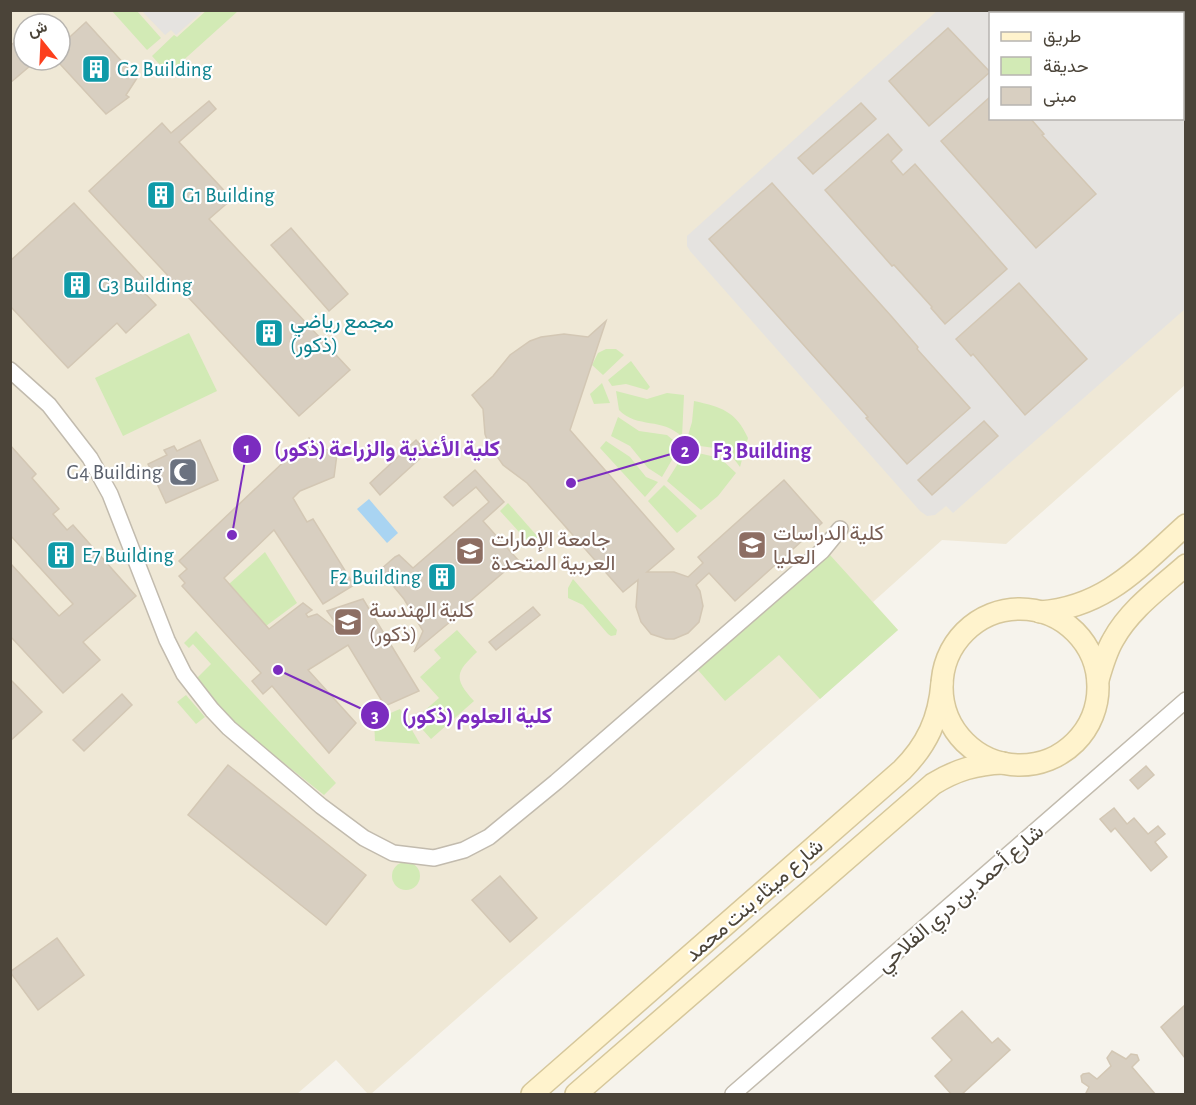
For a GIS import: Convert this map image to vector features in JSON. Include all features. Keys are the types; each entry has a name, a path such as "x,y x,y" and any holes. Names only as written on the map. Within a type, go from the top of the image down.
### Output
{"main road":[{"path":"1039,612 1079,606 1098,598 1115,587 1185,525"},
{"path":"1098,680 1093,660 1084,642 1064,623 1039,612 1027,610 1002,612 978,622 960,638 952,649 942,684 945,710 958,734 978,753 1015,765 1039,763 1051,759 1072,746 1093,716 1098,680 1112,641 1123,624 1185,565"},
{"name":"شارع ميثاء بنت محمد","path":"532,1095 902,770 927,740 935,722 942,684"},
{"name":"شارع ميثاء بنت محمد","path":"576,1095 933,784 966,767 1003,763"}],"street":[{"path":"10,370 49,405 90,458 110,494 167,640 184,674 212,710 229,728 321,806 364,838 393,853 434,858 464,850 489,837 556,782 822,551 840,529"},
{"name":"شارع أحمد بن دري الفلاحي","path":"733,1095 1185,700"}],"shaded area":[{"path":"1135,10 1137,12 989,12 989,120 1184,120 1184,68 1185,309 953,513 946,506 935,515 927,516 920,511 690,251 687,246 687,236 937,11"},
{"name":"جامعة الإمارات العربية المتحدة","path":"10,11 1185,11 1185,385 1006,544 942,540 873,602 898,630 371,1094 368,1094 336,1060 297,1094 11,1094"},
{"path":"142,11 203,11 176,35 171,30 165,35"}],"green space":[{"path":"207,10 238,11 168,74 152,56 174,35 177,37"},
{"path":"112,11 137,11 161,38 147,50"},
{"path":"189,333 217,391 123,436 95,378"},
{"path":"606,349 616,349 624,355 603,375 592,365 598,353"},
{"path":"631,361 650,387 647,390 626,384 612,386 608,380"},
{"path":"602,383 610,403 594,404 590,394"},
{"path":"616,391 647,399 667,393 684,395 682,437 667,427 626,416 619,410"},
{"path":"694,401 727,412 743,429 748,438 740,467 722,450 686,442 692,422"},
{"path":"618,417 639,431 667,435 680,446 662,477 648,468 630,446 611,436"},
{"path":"606,441 630,457 646,477 658,482 645,497 600,448"},
{"path":"684,448 720,458 736,473 718,496 701,510 667,481"},
{"path":"664,485 697,516 677,533 648,501"},
{"path":"508,503 538,537 530,544 500,511"},
{"path":"265,552 297,603 266,626 229,584"},
{"path":"830,555 898,630 820,699 779,655 725,701 698,670"},
{"path":"573,579 617,630 616,635 608,634 583,605 568,598 568,588"},
{"path":"457,630 477,652 461,670 460,675 460,681 474,701 431,739 414,720 439,698 420,677 441,658 434,650"},
{"path":"196,631 336,783 324,795 221,712 197,678 211,664 193,644 189,648 184,643"},
{"path":"186,695 205,717 196,724 177,702"},
{"path":"400,709 420,744 375,741 374,720"},
{"path":"406,862 416,866 420,876 416,886 406,890 396,886 392,876 396,866"}],"water":[{"path":"369,499 398,533 387,543 357,509"}],"building":[{"name":"G2 Building","path":"86,22 137,78 126,95 129,97 106,114 67,72 72,72 72,35"},
{"path":"948,28 989,71 929,126 889,81"},
{"path":"12,44 12,72 23,72 10,83 10,46"},
{"path":"989,98 989,120 1032,120 1044,134 1042,135 1096,194 1036,248 941,141"},
{"path":"209,101 216,109 179,142 232,199 209,219 350,370 299,416 89,191 162,123 171,133"},
{"path":"861,103 876,119 813,174 798,158"},
{"path":"888,134 902,150 891,161 903,175 915,164 1007,269 945,324 825,190"},
{"path":"772,183 970,408 907,464 709,239"},
{"name":"G3 Building","path":"74,203 147,282 140,288 156,305 126,333 117,323 68,368 10,306 10,261"},
{"path":"291,228 348,294 329,311 271,245"},
{"path":"1019,283 1087,359 1025,415 973,354 971,356 956,339"},
{"path":"606,321 570,430 674,549 647,572 674,572 688,577 703,563 698,557 784,480 822,523 735,601 709,573 696,585 700,591 703,606 699,622 688,633 674,639 651,634 641,622 636,607 638,580 623,592 527,483 503,465 489,445 485,434 483,409 472,395 493,376 510,355 530,341 564,334 588,337"},
{"path":"984,421 998,436 932,495 918,480"},
{"path":"309,438 316,445 319,442 325,449 337,454 334,477 300,491 293,498 307,522 313,519 354,585 323,604 274,530 224,578 269,629 303,603 312,610 306,614 308,617 317,614 343,634 327,611 363,599 419,691 385,706 348,645 308,670 356,723 329,753 272,686 263,694 252,681 261,673 182,586 185,583 179,576 187,569 179,561"},
{"name":"G4 Building","path":"200,440 218,480 166,503 148,464 167,455 164,450 174,446 177,451"},
{"path":"416,440 427,452 380,495 370,483"},
{"path":"10,445 36,474 32,478 59,509 53,514 67,530 73,525 136,596 83,642 100,660 63,693 10,636 10,563 59,616 73,604 10,535"},
{"name":"F2 Building","path":"475,470 504,502 483,521 518,560 414,652 423,631 404,599 380,570 399,555 413,568 489,502 476,487 453,506 444,497"},
{"path":"533,607 540,615 496,650 489,642"},
{"path":"10,679 42,712 10,741"},
{"path":"122,694 132,705 84,751 73,740"},
{"path":"228,765 366,875 326,925 188,815"},
{"path":"1146,766 1154,775 1138,789 1130,780"},
{"path":"1114,808 1127,824 1134,818 1148,834 1158,826 1165,834 1155,842 1167,857 1151,871 1115,828 1111,832 1100,819"},
{"path":"500,876 537,918 510,942 472,900"},
{"path":"57,938 84,975 38,1010 10,972"},
{"path":"1185,1005 1185,1058 1161,1027"},
{"path":"962,1011 992,1043 998,1038 1010,1050 961,1095 952,1095 935,1076 952,1060 932,1038"},
{"path":"1112,1051 1126,1059 1131,1054 1137,1055 1139,1060 1132,1067 1156,1095 1085,1095 1089,1087 1082,1082 1081,1076 1089,1073 1097,1079 1111,1066 1107,1058"}],"place":[{"name":"G2 Building","path":"96,69"},
{"name":"G1 Building","path":"161,195"},
{"name":"G3 Building","path":"77,285"},
{"name":"مجمع رياضي (ذكور)","path":"269,333"},
{"name":"G4 Building","path":"183,472"},
{"name":"F3 Building","path":"571,483"},
{"name":"كلية الأغذية والزراعة (ذكور)","path":"232,535"},
{"name":"كلية الدراسات العليا","path":"752,545"},
{"name":"جامعة الإمارات العربية المتحدة","path":"470,551"},
{"name":"E7 Building","path":"61,555"},
{"name":"F2 Building","path":"442,577"},
{"name":"كلية الهندسة (ذكور)","path":"348,622"},
{"name":"كلية العلوم (ذكور)","path":"278,670"}]}
